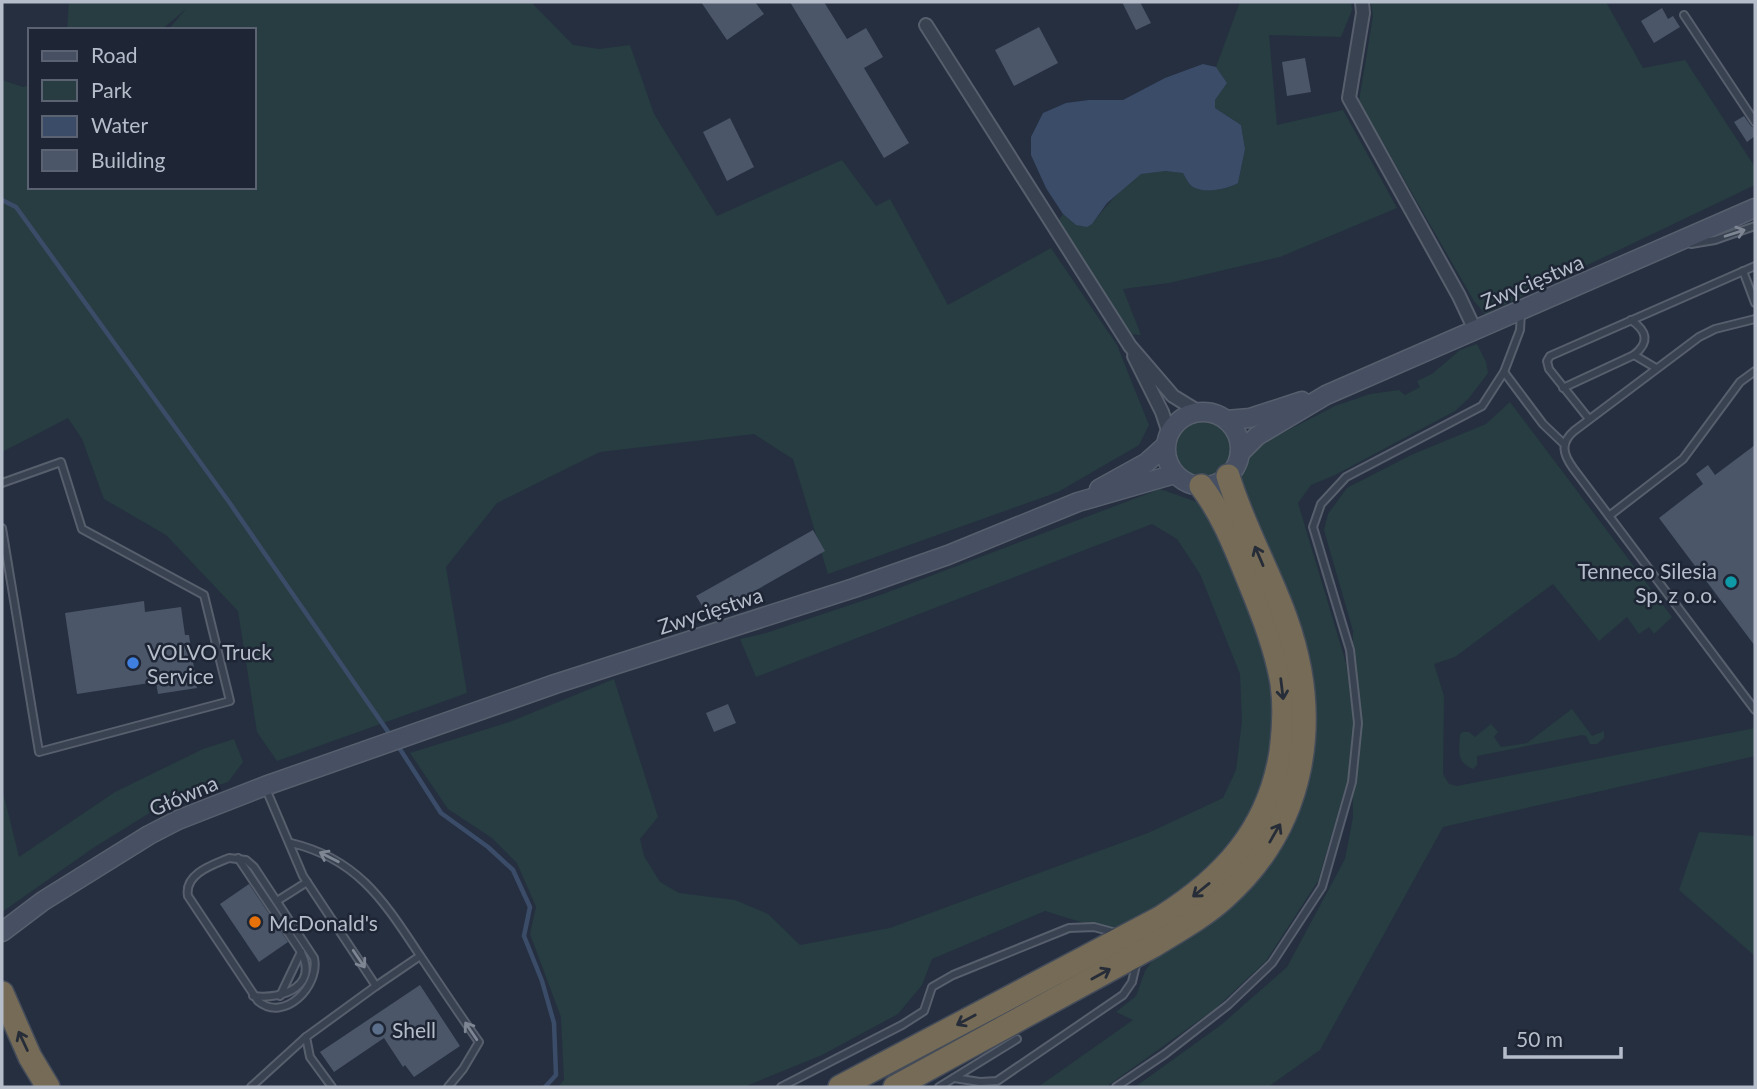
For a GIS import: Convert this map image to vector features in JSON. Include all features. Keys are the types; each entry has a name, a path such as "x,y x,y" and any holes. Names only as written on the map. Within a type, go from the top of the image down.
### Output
{"highway":[{"path":"895,1087 1153,946 1194,920 1224,898 1249,873 1281,824 1303,754 1305,694 1300,664 1286,619 1228,476"},
{"path":"840,1087 1160,919 1209,884 1253,832 1278,772 1284,712 1282,684 1266,622 1216,506 1201,486"},
{"path":"2,993 30,1057 48,1087"}],"main road":[{"name":"Zwycięstwa","path":"1226,420 1250,418 1326,395 1755,208"},
{"name":"Zwycięstwa","path":"1240,453 1257,436 1326,395"},
{"path":"1199,412 1213,413 1226,420 1238,437 1240,453 1236,466 1228,476 1214,485 1201,486 1185,482 1175,474 1167,461 1167,440 1183,417 1199,412"},
{"name":"Zwycięstwa","path":"1078,502 1146,463 1167,440"},
{"name":"Zwycięstwa","path":"353,754 555,684 889,576 1078,502 1175,474"},
{"name":"Główna","path":"2,932 43,901 178,820 353,754"}],"street":[{"path":"1362,2 1363,13 1349,98 1460,296 1475,330"},
{"path":"926,25 1130,346 1173,396 1199,412"},
{"path":"1130,346 1140,373 1162,412 1167,440"}],"lane":[{"path":"1684,15 1755,122"},
{"path":"1661,249 1716,240 1755,226"},
{"path":"1589,419 1549,369 1550,356 1755,266"},
{"path":"1743,271 1755,303"},
{"path":"1116,1087 1165,1054 1228,1005 1272,963 1322,887 1352,782 1358,723 1350,650 1313,527 1321,504 1346,477 1482,406 1504,372 1520,330 1521,310"},
{"path":"1564,444 1568,436 1589,419 1707,333 1755,319"},
{"path":"1563,388 1634,355 1643,348 1645,341 1640,326 1631,320"},
{"path":"1634,355 1656,368"},
{"path":"1609,516 1683,459 1740,382 1755,371"},
{"path":"1504,372 1543,424 1564,444 1568,461 1755,710"},
{"path":"2,484 61,462 82,529 204,595 230,701 38,752 2,528"},
{"path":"265,786 307,882 376,986"},
{"path":"291,844 324,854 364,880 388,908 479,1042 463,1069 448,1087"},
{"path":"238,858 301,952 305,964 303,979 292,991 280,996 253,996"},
{"path":"238,858 250,863 277,901 311,953 315,972 303,994 284,1005 266,1007 253,996 194,907 187,892 187,885 196,875 224,860 238,858"},
{"path":"277,901 307,882"},
{"path":"781,1087 924,1011 932,987 953,975 1069,928 1094,927 1116,933"},
{"path":"280,996 301,952"},
{"path":"251,1087 306,1037 420,956"},
{"path":"954,1078 980,1082 997,1081 1123,995 1132,982 1136,965"},
{"path":"306,1037 310,1058 332,1087"},
{"path":"939,1087 1017,1039"}],"green space":[{"path":"69,2 531,2 573,45 599,49 630,45 654,114 717,216 842,160 876,206 890,199 948,305 1051,248 1117,345 1149,425 1139,445 1058,492 828,574 793,459 754,434 600,452 497,503 446,567 467,693 277,761 257,732 238,611 166,535 104,499 82,439 68,418 2,452 2,80 23,87 28,86 28,189 256,189 256,28 170,28 186,9 163,28 67,28"},
{"path":"1240,2 1351,2 1352,10 1341,37 1269,35 1277,125 1343,110 1397,208 1280,257 1169,283 1123,289 1141,335 1127,334 1057,223 1063,214 1076,225 1092,224 1124,188 1144,173 1183,173 1191,186 1203,190 1222,189 1238,183 1245,149 1241,125 1215,108 1215,100 1227,83 1216,67"},
{"path":"1371,2 1606,2 1643,68 1685,60 1755,167 1755,185 1485,314 1474,301 1359,101 1373,16"},
{"path":"1477,344 1488,373 1455,411 1311,485 1298,503 1346,663 1352,708 1353,631 1324,530 1328,514 1347,488 1411,455 1486,424 1510,402 1672,617 1654,634 1649,627 1639,634 1627,617 1599,641 1553,584 1455,657 1434,664 1444,696 1443,774 1449,784 1457,786 1755,728 1755,756 1443,827 1320,1050 1268,1087 1135,1087 1221,1025 1287,967 1345,859 1353,817 1352,730 1349,775 1318,881 1266,961 1215,1009 1106,1087 1038,1087 1133,1020 1116,1012 1136,996 1145,971 1157,954 1229,908 1252,885 1313,747 1313,686 1239,485 1249,455 1267,435 1271,439 1335,406 1370,394 1399,390 1405,395 1420,387 1417,381 1432,374 1460,350"},
{"path":"1203,422 1222,430 1230,449 1222,468 1203,476 1184,468 1176,449 1184,430"},
{"path":"1160,489 1200,503 1217,535 1249,608 1261,646 1270,685 1274,724 1270,761 1255,807 1231,842 1189,891 1167,908 1116,933 1045,911 932,959 922,985 898,1014 822,1055 744,1087 558,1087 564,1080 561,1017 530,934 536,907 517,863 492,838 448,809 410,753 512,721 614,679 658,817 640,839 644,856 660,882 679,893 735,900 768,914 800,945 890,928 1148,833 1223,798 1236,770 1242,721 1240,674 1200,574 1177,539 1152,524 756,677 740,639 883,594"},
{"path":"1572,709 1592,736 1604,731 1604,738 1597,744 1590,744 1586,736 1582,735 1477,756 1477,765 1473,769 1461,759 1459,746 1462,732 1469,732 1475,737 1491,724 1498,732 1494,737 1501,747 1527,743"},
{"path":"234,739 243,762 228,782 164,804 93,848 2,912 2,788 19,857 115,792 203,749"},
{"path":"1699,832 1755,836 1755,956 1679,890"}],"water":[{"path":"1203,64 1216,67 1227,83 1215,100 1215,108 1241,125 1245,149 1238,183 1222,189 1203,190 1191,186 1183,173 1165,171 1141,174 1107,203 1087,227 1076,225 1063,214 1046,188 1031,155 1031,137 1043,113 1066,103 1123,100 1165,78"}],"building":[{"path":"701,2 755,2 764,14 727,40"},
{"path":"790,2 824,2 847,39 866,28 883,57 864,68 909,143 884,158"},
{"path":"1122,2 1140,2 1151,23 1136,30"},
{"path":"1662,8 1668,19 1673,16 1680,27 1654,43 1641,21"},
{"path":"1039,27 1058,63 1014,86 995,50"},
{"path":"1305,58 1311,92 1287,96 1282,62"},
{"path":"1744,116 1755,128 1755,136 1747,142 1734,122"},
{"path":"730,118 754,167 727,181 703,132"},
{"name":"Tenneco Silesia Sp. z o.o.","path":"1755,445 1755,646 1659,518 1703,484 1696,474 1708,465 1715,475"},
{"path":"813,530 825,551 709,617 696,596"},
{"name":"VOLVO Truck Service","path":"144,601 145,612 181,607 185,635 189,635 197,688 158,694 156,682 77,694 65,613"},
{"path":"728,704 736,723 714,732 706,713"},
{"name":"McDonald's","path":"249,884 288,942 259,962 220,904"},
{"path":"420,985 460,1046 414,1077 405,1065 403,1067 384,1038 334,1072 320,1052"}],"waterway":[{"path":"2,200 16,207 229,502 391,736"},
{"path":"396,743 441,813 488,847 513,870 530,907 524,936 542,981 554,1023 556,1075 545,1087"}],"place":[{"name":"Tenneco Silesia Sp. z o.o.","path":"1731,582"},
{"name":"VOLVO Truck Service","path":"133,663"},
{"name":"McDonald's","path":"255,922"},
{"name":"Shell","path":"378,1029"}]}
